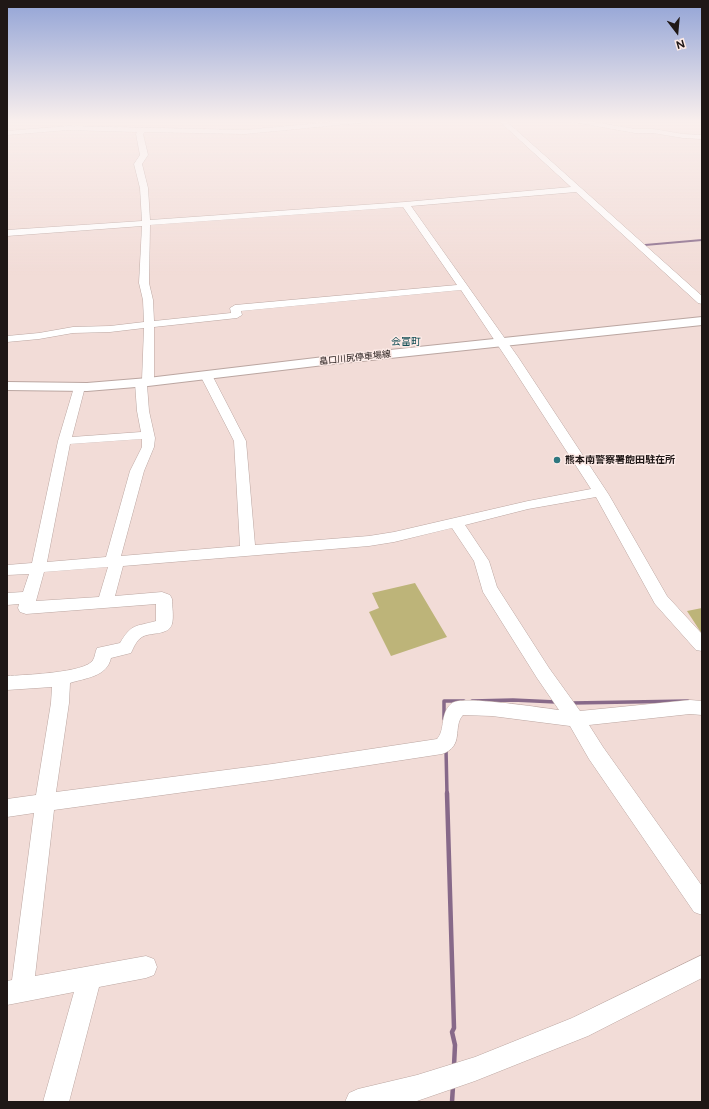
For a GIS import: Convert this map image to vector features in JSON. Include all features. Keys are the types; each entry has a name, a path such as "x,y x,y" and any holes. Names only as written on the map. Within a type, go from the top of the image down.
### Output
{"main road":[{"name":"畠口川尻停車場線","path":"7,386 79,387 145,382 702,321"}],"street":[{"path":"105,602 137,471 148,446 148,435 143,411 149,323 148,300 144,283 146,223 144,188 140,172"},
{"path":"560,172 702,301"},
{"path":"7,233 405,204 579,189"},
{"path":"405,204 464,287 500,343 512,357 544,405 604,498 661,600 702,645"},
{"path":"7,339 40,336 73,330 110,329 149,323 237,315 235,308 464,287"},
{"path":"206,375 240,441 248,550"},
{"path":"7,683 61,679 94,669 101,664 103,653 125,648 134,634 140,631 159,627 164,624 164,599 26,608 38,568 64,441 79,387"},
{"path":"64,441 148,435"},
{"path":"7,570 369,541 456,523 528,505 599,492"},
{"path":"456,523 481,561 489,588 544,673 576,719 596,754 702,904"},
{"path":"7,599 29,597"},
{"path":"61,679 60,703 14,992 146,967"},
{"path":"7,808 442,746 448,739 452,715 459,707 469,706 576,719 690,707 702,708"},
{"path":"358,1102 417,1088 482,1066 579,1028 702,966"},
{"path":"56,1102 90,978"}],"shaded area":[{"path":"415,583 447,637 391,656 369,612 379,608 372,593"},
{"path":"702,608 702,634 687,611"}],"waterway":[{"path":"645,245 702,240"},
{"path":"472,701 513,700 556,702"},
{"path":"444,719 444,701 464,701"},
{"path":"572,703 688,701"},
{"path":"446,749 447,794"},
{"path":"447,793 454,1028 452,1032 455,1045 454,1066"},
{"path":"452,1102 453,1086"}],"place":[{"name":"熊本南警察署飽田駐在所","path":"557,460"}],"district":[{"name":"会富町","path":"406,342"}]}
